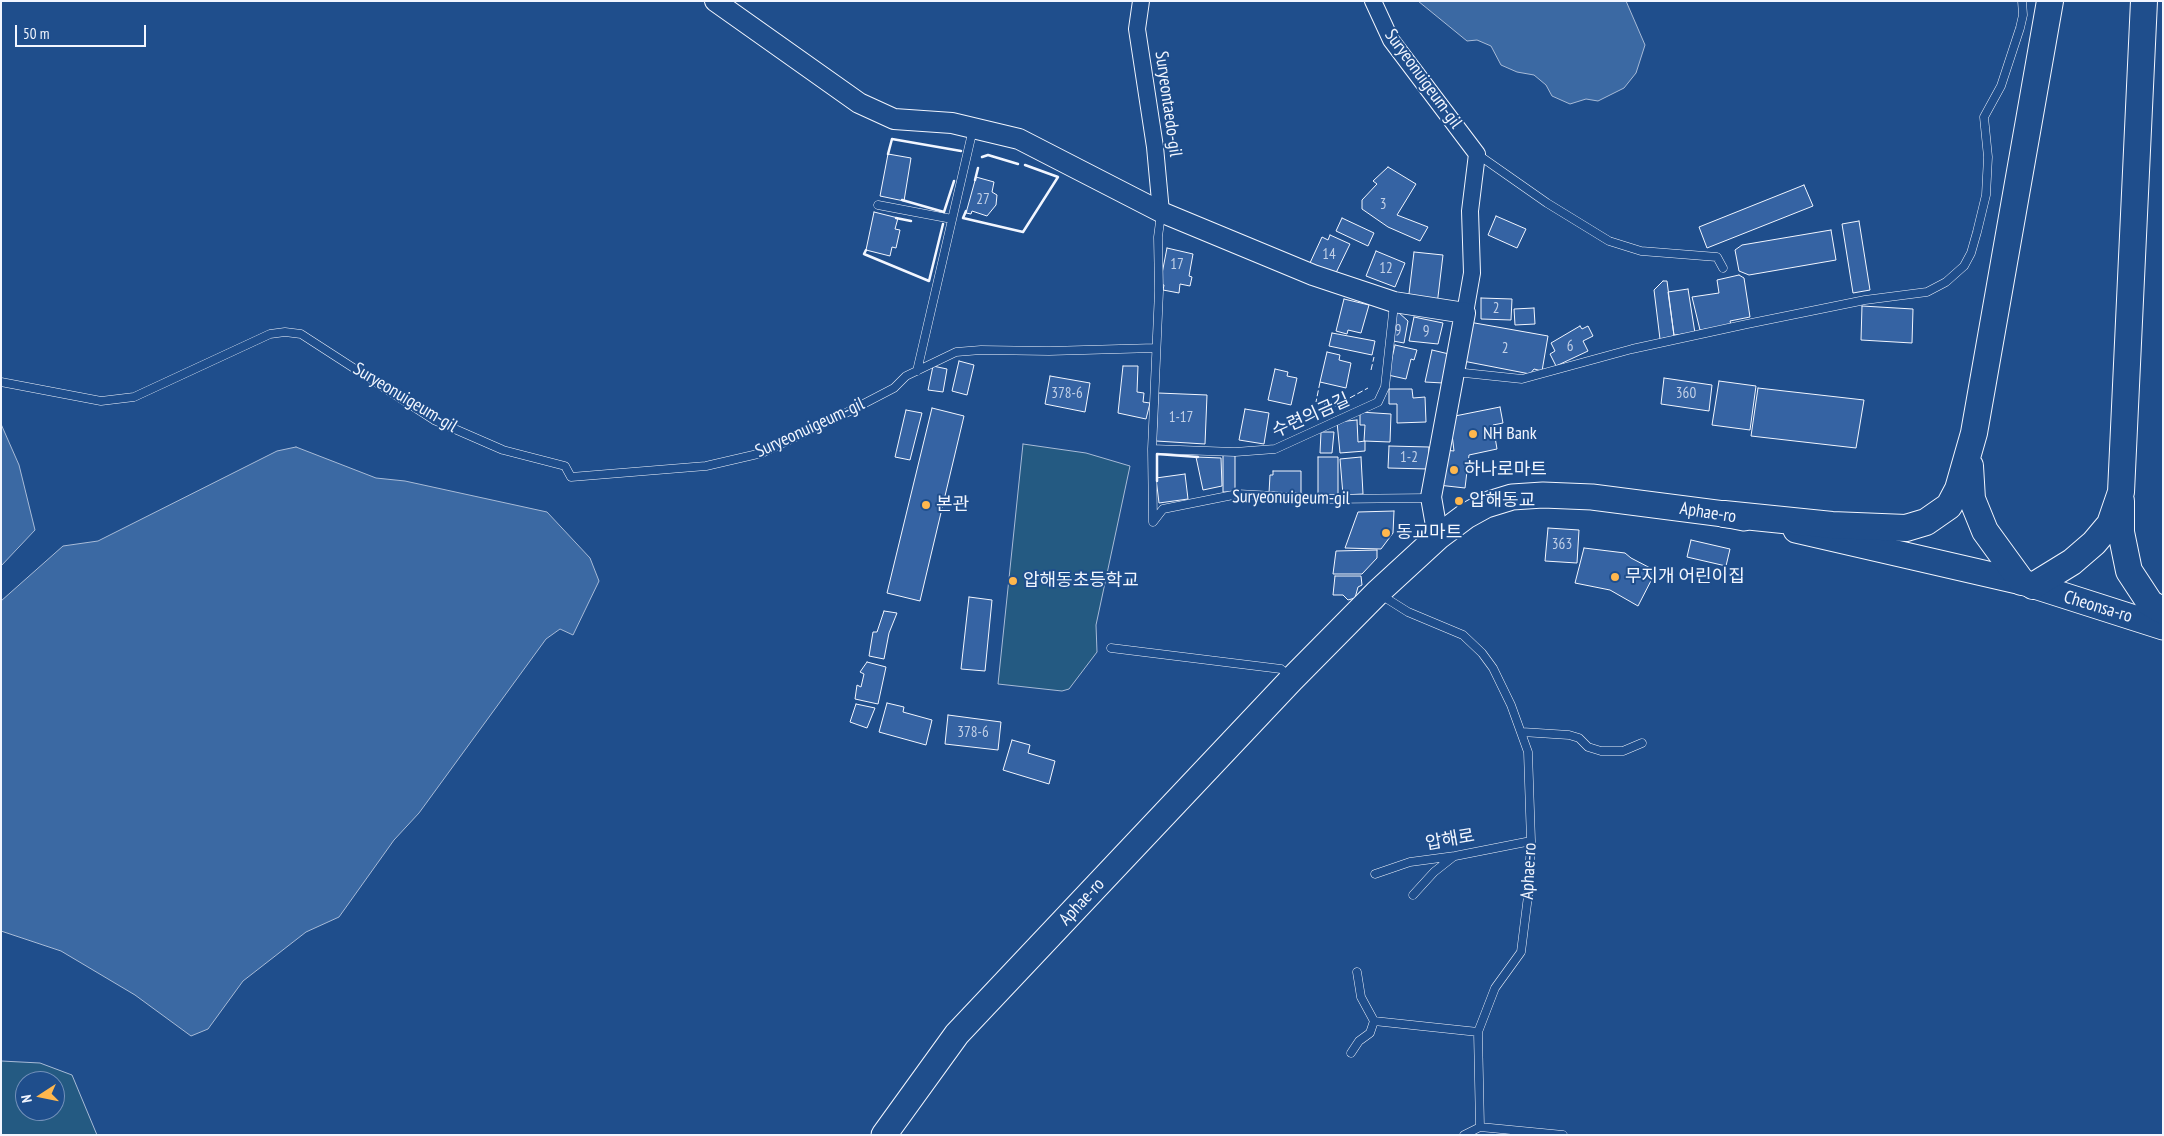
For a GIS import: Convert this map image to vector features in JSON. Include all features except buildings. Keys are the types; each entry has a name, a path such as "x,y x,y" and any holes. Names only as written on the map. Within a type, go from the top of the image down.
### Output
{"highway":[{"path":"2050,1 1974,433 1970,464 1972,499 1985,531 2028,584 2072,562 2094,543 2110,524 2121,492"},
{"path":"2144,1 2121,492 2121,532 2128,570 2150,603 2163,611"},
{"path":"1724,514 1832,525 1906,528 1926,522 1949,506 1958,489 1974,433"}],"main road":[{"name":"Aphae-ro","path":"884,1135 957,1034 1292,679 1377,593 1438,537 1486,505 1512,497 1592,497 1724,514 2028,584"},
{"name":"Cheonsa-ro","path":"2028,584 2163,627"}],"street":[{"path":"715,1 858,103 894,119 952,123 1018,139 1161,212 1314,275 1394,302 1465,313"},
{"name":"Suryeontaedo-gil","path":"1141,1 1137,29 1155,147 1161,212"},
{"name":"Suryeonuigeum-gil","path":"1373,1 1392,40 1477,154"},
{"path":"1438,537 1431,498 1472,273 1470,211 1477,154"}],"lane":[{"path":"1454,372 1522,379 1632,349 1737,326 1865,300 1927,292 1946,282 1964,266 1971,252 1977,232 1986,195 1988,157 1984,117 2001,86 2020,28 2023,15 2022,1"},
{"path":"917,371 973,128"},
{"name":"Suryeonuigeum-gil","path":"1477,154 1547,203 1609,241 1641,251 1717,257 1723,268"},
{"path":"878,205 952,219"},
{"name":"Suryeonuigeum-gil","path":"1161,212 1158,237 1159,291 1152,449 1153,522 1163,509 1238,494 1327,499 1431,498"},
{"name":"수련의금길","path":"1152,449 1235,452 1276,449 1378,402 1385,387 1394,302"},
{"name":"Suryeonuigeum-gil","path":"1,382 101,401 134,397 270,334 285,332 302,334 434,420 503,450 565,466 571,477 706,466 762,453 894,388 906,376 956,352 1155,348"},
{"name":"Aphae-ro","path":"1377,593 1408,612 1463,635 1482,653 1493,668 1522,732 1528,752 1531,840 1528,896 1521,952 1495,988 1478,1032 1480,1127"},
{"path":"1111,648 1281,669 1292,679"},
{"path":"1522,732 1569,735 1579,738 1594,750 1610,752 1623,751 1642,743"},
{"name":"압해로","path":"1375,874 1410,862 1455,856 1531,840"},
{"path":"1413,894 1434,872 1455,856"},
{"path":"1351,1053 1359,1041 1370,1033 1374,1021 1361,997 1357,972"},
{"path":"1374,1021 1478,1032"},
{"path":"1464,1135 1480,1127 1492,1131 1563,1135"}],"shaded area":[{"path":"1418,1 1626,1 1645,45 1636,73 1624,88 1598,101 1586,99 1570,104 1552,96 1546,85 1534,75 1517,72 1501,65 1491,46 1477,40 1467,41"},
{"path":"1,424 19,465 35,530 1,566"},
{"path":"1023,444 1086,453 1130,466 1096,625 1097,652 1069,689 1062,691 998,684"},
{"path":"296,447 376,478 405,481 547,512 590,558 599,581 573,635 560,629 546,639 419,813 394,840 339,917 306,932 243,981 208,1029 191,1036 135,995 61,951 1,931 1,601 63,546 98,541 277,451"},
{"path":"1,1061 40,1063 61,1071 15,1071 15,1121 65,1121 65,1072 72,1075 97,1135 1,1135"}],"fence":[{"path":"1371,370 1374,357"},
{"path":"1320,382 1316,402 1325,403 1324,412 1368,388"}],"wall":[{"path":"888,154 892,139 961,151"},
{"path":"982,157 988,155 1018,164"},
{"path":"966,211 963,218 1023,232 1058,177 1025,165"},
{"path":"975,180 978,168"},
{"path":"902,200 944,212 954,181"},
{"path":"896,218 911,221"},
{"path":"866,250 864,254 929,281 943,224"},
{"path":"1157,481 1157,454 1198,457"}],"place":[{"name":"NH Bank","path":"1473,434"},
{"name":"하나로마트","path":"1454,470"},
{"name":"압해동교","path":"1459,501"},
{"name":"본관","path":"926,505"},
{"name":"동교마트","path":"1386,533"},
{"name":"무지개 어린이집","path":"1615,577"},
{"name":"압해동초등학교","path":"1013,581"}]}
